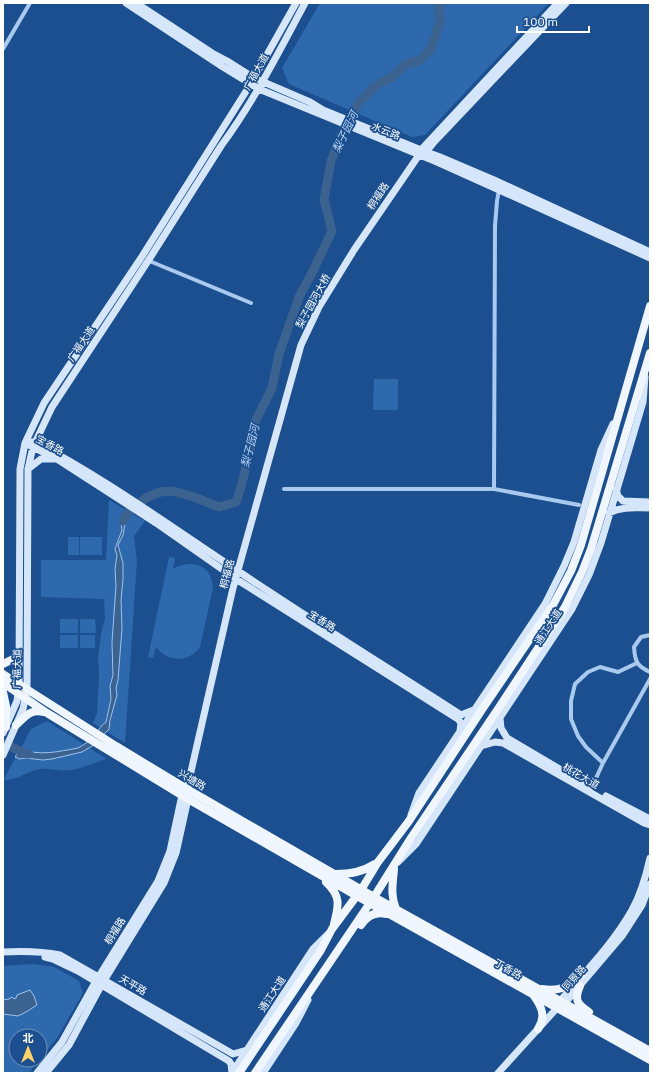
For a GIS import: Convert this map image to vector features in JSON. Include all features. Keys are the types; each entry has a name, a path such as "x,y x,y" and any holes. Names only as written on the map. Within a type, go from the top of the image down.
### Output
{"main road":[{"name":"通江大道","path":"239,1073 321,950 332,929 359,893 378,862 409,821 553,605 571,571 582,545 614,436 619,411 647,322 650,306"},
{"name":"通江大道","path":"255,1073 372,900 411,838 565,607 591,549 650,353"},
{"path":"618,460 619,480"},
{"path":"3,664 8,663 19,653"},
{"name":"兴塘路","path":"3,674 83,730 186,794 317,873 372,900"},
{"name":"兴塘路","path":"3,683 47,713 83,730"},
{"path":"3,692 6,706 4,730"},
{"path":"16,725 28,714 36,710 47,713"},
{"name":"兴塘路","path":"186,794 334,874 359,893"},
{"path":"334,874 357,873 366,870 378,862"},
{"path":"338,950 370,915 380,912 393,912 392,892 394,866"},
{"path":"317,873 332,887 336,894 338,908 332,929"},
{"name":"丁香路","path":"372,900 534,991 650,1051"},
{"path":"538,1029 542,1023 543,1013 534,991 564,989 584,973"},
{"path":"580,986 577,994 579,1004 594,1015 604,1026"},
{"name":"丁香路","path":"560,1004 650,1060"}],"street":[{"path":"3,49 30,3"},
{"name":"水云路","path":"126,3 250,85 422,153 437,162 500,186 650,252"},
{"name":"水云路","path":"136,3 254,78 330,116"},
{"name":"广福大道","path":"4,730 19,693 20,469 26,443 44,403 141,258 250,85 296,3"},
{"name":"广福大道","path":"3,756 26,699 27,690 28,469 34,444 52,406 259,89 305,3"},
{"path":"422,153 558,3"},
{"path":"422,153 566,3"},
{"name":"桐福路","path":"354,250 422,153"},
{"path":"494,489 495,226 500,186"},
{"name":"水云路","path":"500,186 650,258"},
{"name":"梨子园河大桥","path":"295,366 310,325 319,307 354,250"},
{"path":"141,258 251,303"},
{"name":"通江大道","path":"394,866 416,844 572,609 601,543 643,402 646,365"},
{"name":"桐福路","path":"37,1073 62,1042 101,981 158,881 170,851 186,794 238,571 295,366"},
{"name":"通江大道","path":"409,821 419,793 545,604 574,542 601,450 619,411"},
{"name":"宝香路","path":"26,443 34,444 59,454 122,498"},
{"name":"宝香路","path":"34,444 238,571 460,717"},
{"path":"28,469 40,460 56,459"},
{"path":"284,489 494,489 579,505"},
{"path":"616,489 623,505"},
{"path":"579,505 587,495"},
{"path":"610,513 623,505 650,502"},
{"path":"579,505 581,514"},
{"path":"623,505 650,508"},
{"name":"宝香路","path":"158,521 236,579 460,717"},
{"path":"650,635 641,637 634,647 634,659 640,667 650,672"},
{"path":"603,763 578,736 571,719 571,701 575,684 588,672 600,667 618,672 637,663"},
{"path":"590,790 603,763 650,679"},
{"path":"460,731 460,717 476,709"},
{"path":"481,746 505,741 500,728 500,718"},
{"name":"桃花大道","path":"505,741 644,823 650,825"},
{"name":"桃花大道","path":"590,790 650,819"},
{"path":"560,1004 617,933 632,909 646,876 650,858"},
{"name":"同景路","path":"498,1073 560,1004 580,986 622,936 642,906 650,884"},
{"name":"通江大道","path":"232,1073 313,949 332,929"},
{"name":"天平路","path":"3,952 32,951 60,955 229,1061 231,1064 232,1073"},
{"name":"天平路","path":"3,957 37,955 53,958 101,981 233,1054 247,1050"},
{"name":"通江大道","path":"263,1073 296,1023 320,976"},
{"name":"桐福路","path":"46,1073 69,1045 101,981"}],"shaded area":[{"path":"320,3 549,3 425,135 412,137 289,84 282,68"},
{"path":"374,379 398,379 398,410 373,410"},
{"path":"109,500 145,521 134,536 137,561 125,743 93,723 97,713 99,674 98,657 101,634 105,619 104,599 41,597 41,560 106,560"},
{"path":"126,510 131,513 126,519 123,535 118,545 123,563 123,579 121,600 122,628 116,688 117,695 109,729 94,745 82,752 43,760 25,758 20,759 15,757 20,749 41,753 78,748 85,744 106,722 111,699 110,686 113,675 112,642 117,555 115,549 122,530 121,521"},
{"path":"68,537 79,537 79,555 68,555"},
{"path":"80,537 91,537 91,555 80,555"},
{"path":"91,537 102,537 102,555 91,555"},
{"path":"169,557 175,558 173,569 187,564 194,564 205,569 212,580 213,588 200,647 190,656 178,659 166,656 156,647 153,658 148,657"},
{"path":"60,619 78,619 78,633 60,633"},
{"path":"80,619 95,619 96,633 80,633"},
{"path":"60,635 78,635 78,648 60,648"},
{"path":"80,635 95,635 95,648 80,648"},
{"path":"47,721 107,759 72,770 64,771 38,769 17,778 3,781 31,729"},
{"path":"33,964 54,967 79,981 83,993 57,1038 48,1049 48,1028 8,1028 8,1068 33,1068 29,1073 3,1073 3,966"},
{"path":"30,990 37,1005 18,1016 3,1014 3,1000 12,997 14,999 17,995"}],"waterway":[{"name":"梨子园河","path":"123,521 128,512 146,498 160,492 173,491 194,497 219,507 236,502 250,451 255,422 272,388 279,354 299,297 332,231 324,200 331,161 341,135 358,104 373,88 391,78 406,64 419,61 431,49 440,22 439,6 437,3"},
{"name":"梨子园河","path":"3,743 29,754"}]}
